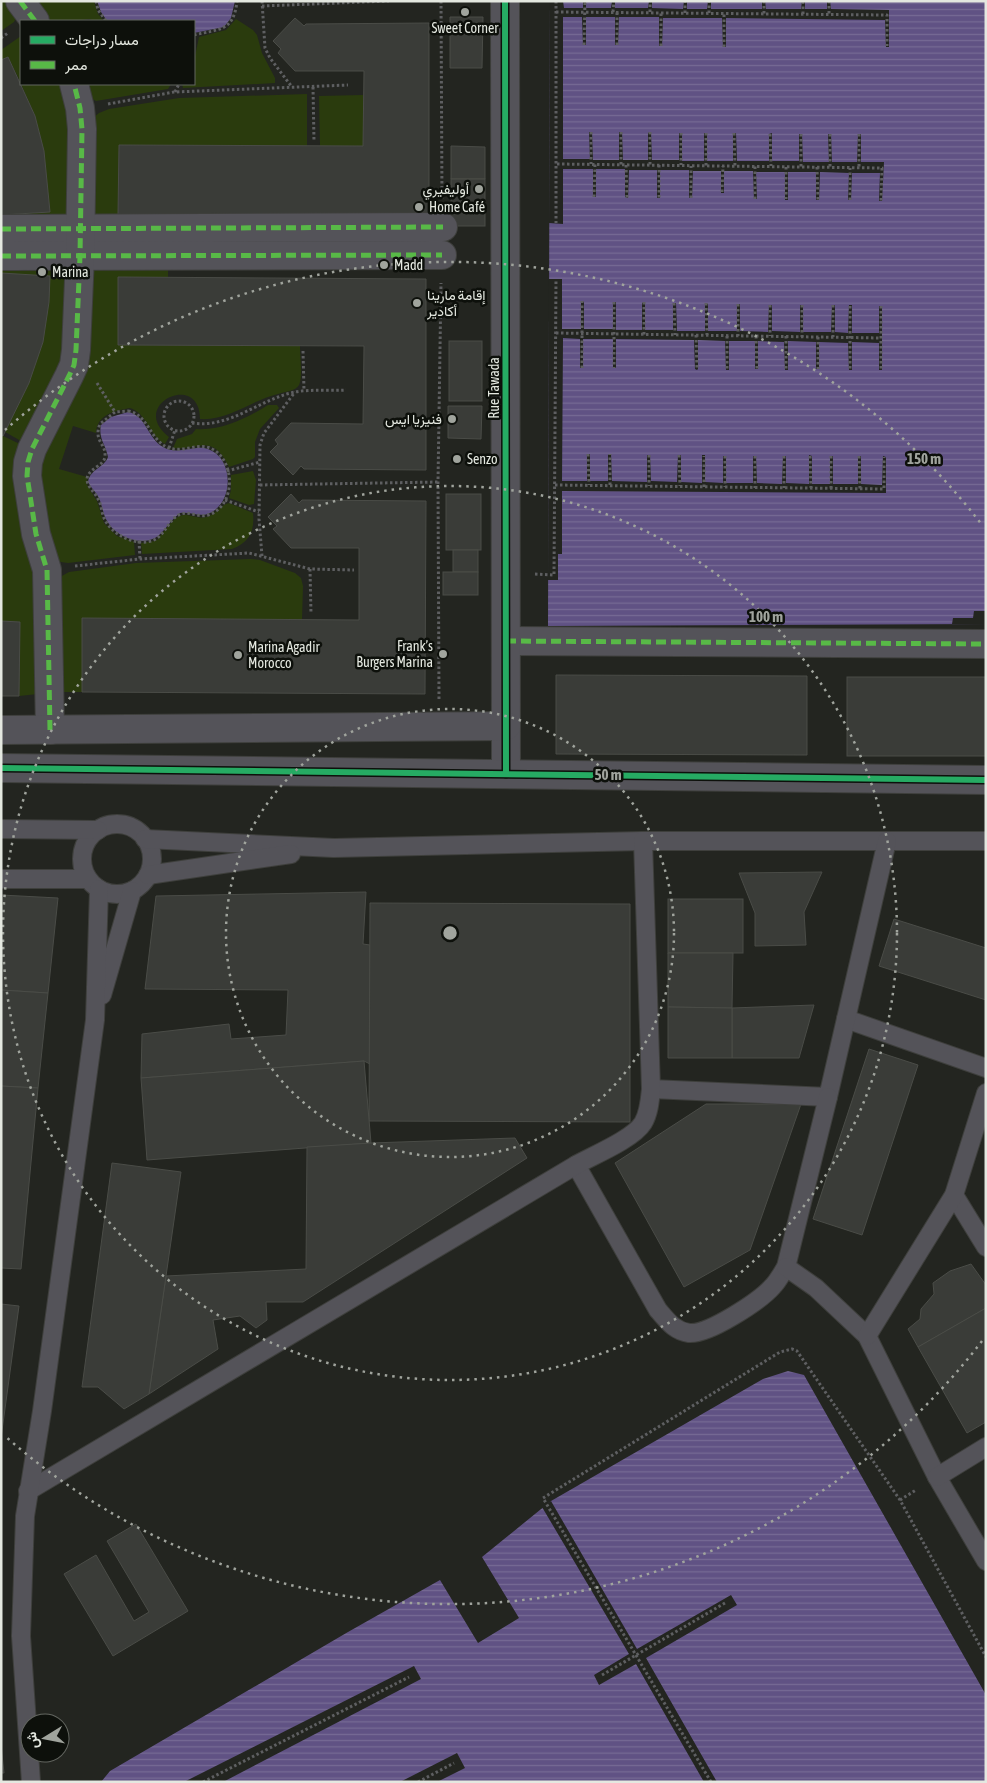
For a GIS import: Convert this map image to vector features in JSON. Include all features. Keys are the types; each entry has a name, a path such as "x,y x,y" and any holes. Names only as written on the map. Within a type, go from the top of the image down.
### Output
{"street":[{"path":"20,1 34,20"},
{"name":"Rue Tawada","path":"505,1 506,774"},
{"path":"50,730 47,570 35,526 27,476 28,462 32,449 74,365 80,256 82,129 77,96"},
{"path":"1,229 442,227"},
{"path":"1,256 442,256"},
{"path":"506,641 986,644"},
{"path":"1,730 506,726"},
{"path":"1,768 986,780"}],"lane":[{"path":"1,879 93,884 115,895 132,891 142,884 148,875 152,863 151,850 145,839 136,830 123,825 110,825 98,830 88,839 83,852 83,866 93,884 95,1020"},
{"path":"1,829 98,830"},
{"path":"145,839 334,848 643,841 986,842"},
{"path":"28,1491 576,1164 630,1136 643,1123 649,1106 651,1088 643,841"},
{"path":"576,1164 658,1310 673,1327 689,1333 705,1330 728,1319 758,1300 774,1286 786,1267 888,841"},
{"path":"148,875 334,848"},
{"path":"31,1782 21,1636 25,1516 42,1411 95,1020 132,891"},
{"path":"846,1019 986,1068"},
{"path":"651,1088 828,1098"},
{"path":"866,1336 954,1195 986,1093"},
{"path":"954,1195 986,1247"},
{"path":"786,1267 816,1288 866,1336 937,1477 986,1561"},
{"path":"937,1477 986,1447"}],"path":[{"path":"96,1 98,10 105,20"},
{"path":"195,34 222,30 228,26 236,11 237,1"},
{"path":"262,1 265,48 270,58 292,87"},
{"path":"262,6 389,1"},
{"path":"441,1 442,227"},
{"path":"556,1 556,224"},
{"path":"584,44 585,1"},
{"path":"614,1 617,45"},
{"path":"650,1 650,12"},
{"path":"685,1 685,13"},
{"path":"709,1 709,13"},
{"path":"764,1 764,14"},
{"path":"803,1 803,14"},
{"path":"829,1 829,14"},
{"path":"556,12 887,15 887,46"},
{"path":"661,13 661,46"},
{"path":"724,13 724,47"},
{"path":"174,92 178,85"},
{"path":"77,96 348,85"},
{"path":"313,87 314,142"},
{"path":"591,132 594,197"},
{"path":"621,132 621,164"},
{"path":"650,132 650,165"},
{"path":"681,133 681,165"},
{"path":"706,133 706,166"},
{"path":"734,133 735,166"},
{"path":"770,134 770,166"},
{"path":"800,134 801,167"},
{"path":"830,134 830,167"},
{"path":"859,134 859,167"},
{"path":"557,164 882,168 881,201"},
{"path":"626,165 627,198"},
{"path":"659,165 659,198"},
{"path":"691,166 691,198"},
{"path":"722,192 723,166"},
{"path":"755,166 755,199"},
{"path":"786,167 786,199"},
{"path":"817,167 818,200"},
{"path":"850,168 850,200"},
{"path":"439,727 438,482 442,256"},
{"path":"506,574 554,574 556,279"},
{"path":"582,301 582,368"},
{"path":"614,302 614,368"},
{"path":"644,302 644,334"},
{"path":"674,303 675,335"},
{"path":"706,303 707,335"},
{"path":"738,304 738,336"},
{"path":"770,305 770,336"},
{"path":"802,305 802,337"},
{"path":"833,305 833,337"},
{"path":"850,306 850,370"},
{"path":"881,306 881,370"},
{"path":"556,333 881,338"},
{"path":"696,335 697,370"},
{"path":"727,336 727,370"},
{"path":"756,336 757,369"},
{"path":"786,336 786,370"},
{"path":"818,337 818,369"},
{"path":"303,351 304,391"},
{"path":"192,423 200,425 228,419 295,392 346,390"},
{"path":"262,556 259,526 260,445 264,433 295,392"},
{"path":"182,401 187,403 192,407 194,413 192,423 185,430 170,428 164,419 167,408 171,404 182,401"},
{"path":"132,411 140,417 157,440 169,448 180,450 200,447 211,448 222,458 228,471 230,488 226,500 219,508 210,514 202,516 186,513 179,514 154,539 139,541 128,540 111,529 106,522 98,498 88,483 89,474 105,458 103,447 98,437 98,427 115,412 132,411"},
{"path":"169,448 175,430"},
{"path":"588,454 589,485"},
{"path":"610,454 610,485"},
{"path":"649,455 649,486"},
{"path":"679,455 680,486"},
{"path":"704,456 704,487"},
{"path":"725,456 725,487"},
{"path":"755,456 755,488"},
{"path":"784,456 784,488"},
{"path":"810,456 811,488"},
{"path":"831,456 831,488"},
{"path":"859,456 860,489"},
{"path":"556,485 884,489 884,456"},
{"path":"228,471 260,462"},
{"path":"260,485 438,482"},
{"path":"226,500 259,512"},
{"path":"139,541 140,559"},
{"path":"47,570 140,559 250,553 310,570 354,570"},
{"path":"310,570 311,614"},
{"path":"711,1782 543,1498 780,1352 792,1349 797,1351 900,1500 986,1657"},
{"path":"602,1675 726,1603"},
{"path":"203,1782 409,1677"},
{"path":"418,1782 454,1764"}],"green space":[{"path":"1,1 10,1 16,18 14,22 1,31"},
{"path":"31,1 94,1 98,14 103,20 89,19 44,20"},
{"path":"236,19 253,30 257,35 262,53 275,78 275,83 183,88 182,85 195,85 195,56 199,37 226,30"},
{"path":"20,37 20,81 8,57 1,60 1,50"},
{"path":"21,85 65,85 70,96 70,218 1,223 1,215 50,212 44,151 35,116"},
{"path":"83,85 170,85 168,89 96,101 91,98"},
{"path":"307,94 307,146 119,145 118,215 88,215 93,118 99,113 109,109 179,98"},
{"path":"363,95 363,146 320,146 319,96"},
{"path":"1,265 66,266 67,354 21,441 5,432 29,383 43,342 49,302 1,273"},
{"path":"168,265 168,277 118,277 118,345 300,346 301,372 299,385 293,390 268,397 230,414 210,419 200,419 197,404 189,397 179,395 169,398 160,404 156,414 158,425 169,437 165,444 155,436 141,415 130,408 108,414 100,422 96,433 73,426 59,469 87,477 87,485 97,501 104,523 117,536 134,542 135,555 68,563 61,562 55,559 37,484 86,269"},
{"path":"268,405 277,405 279,408 260,429 255,442 255,457 253,459 229,467 217,450 211,447 173,448 177,439 192,434 196,429 225,426 252,415"},
{"path":"1,435 22,445 36,564 38,694 19,696 20,622 1,621"},
{"path":"253,471 256,480 254,504 249,505 229,498 231,475"},
{"path":"229,503 253,513 253,525 250,536 238,546 232,549 142,554 141,543 158,539 178,517 187,515 199,518 206,517"},
{"path":"260,560 295,573 301,578 303,586 302,620 82,692 61,692 60,577 69,572 136,563"}],"shaded area":[{"path":"97,1 235,1 231,18 224,27 195,33 195,20 106,20"},
{"path":"550,1 986,1 986,624 548,626"},
{"path":"128,412 134,414 143,422 154,439 163,447 175,450 203,448 217,454 223,461 228,480 227,490 218,507 206,514 180,513 158,536 148,540 134,540 115,531 106,518 99,498 88,482 91,474 108,457 101,438 101,425 111,417"},
{"path":"788,1371 804,1375 986,1695 986,1782 101,1782 110,1771 440,1580 478,1643 519,1618 482,1557 551,1501 763,1379"}],"pier":[{"path":"550,1 563,1 564,8 583,8 583,1 586,1 586,8 611,8 612,1 615,1 615,8 648,8 649,1 652,1 652,8 683,9 684,1 687,1 687,9 707,9 708,1 711,1 711,9 762,9 762,1 765,1 766,9 801,9 802,1 805,1 805,9 827,9 827,1 830,1 831,9 889,10 889,47 886,47 885,20 726,18 726,47 723,47 722,18 663,18 662,46 659,46 659,17 619,17 618,45 615,45 615,17 586,17 586,45 583,45 582,17 563,17 563,159 590,159 589,132 592,132 593,160 619,160 619,132 622,132 623,160 648,160 648,133 650,132 652,160 679,160 679,133 682,133 682,161 704,161 704,133 707,133 707,161 733,161 733,133 736,133 737,161 769,161 769,134 772,133 772,161 799,161 799,134 802,134 803,162 829,162 828,134 831,134 832,162 857,162 858,135 861,134 861,162 884,162 882,201 879,201 880,173 852,173 851,200 848,200 849,173 820,172 819,200 816,200 816,172 788,172 788,200 785,200 785,172 756,172 757,199 754,199 753,171 724,171 724,193 721,193 721,171 693,171 692,198 689,198 689,170 660,170 660,198 657,198 657,170 629,170 628,198 625,197 625,169 596,169 596,197 593,197 593,169 563,169 563,224 549,223"},
{"path":"549,279 562,279 562,329 581,329 582,301 584,302 584,329 613,329 613,302 616,302 616,330 642,330 642,303 645,302 645,330 673,330 673,303 676,303 677,331 705,331 705,303 708,304 708,331 737,331 737,305 740,304 740,331 768,332 769,305 772,305 772,331 800,332 800,305 803,305 803,332 831,332 832,305 835,305 835,332 848,333 849,305 852,305 852,333 879,333 879,306 882,306 882,370 879,370 879,343 852,342 852,370 849,370 848,343 819,342 819,369 816,369 816,342 788,341 788,370 785,370 784,342 758,341 758,369 755,369 755,341 729,341 729,370 726,370 725,341 698,340 697,370 695,369 694,340 616,339 616,368 613,368 613,339 583,339 583,368 580,368 580,339 563,338 562,481 587,481 587,454 590,454 590,481 608,481 608,455 611,454 612,481 647,482 647,455 650,455 651,481 677,482 678,455 681,455 681,482 702,483 702,455 705,455 705,482 723,483 723,456 726,456 726,483 753,483 753,456 756,456 757,483 782,484 783,456 786,456 786,483 809,484 809,455 812,456 812,484 830,484 830,456 833,456 833,484 858,484 858,456 861,456 861,484 882,485 883,456 886,457 886,493 562,491 562,554 558,554 558,580 548,580"},
{"path":"974,611 986,611 986,624 952,624 953,618 973,618"},
{"path":"551,1501 637,1649 731,1595 737,1605 646,1658 717,1782 704,1782 636,1664 599,1685 594,1675 629,1654 542,1507"},
{"path":"414,1666 421,1679 223,1782 184,1782"},
{"path":"457,1753 465,1768 437,1782 400,1782"}],"building":[{"path":"450,17 483,17 482,68 450,68"},
{"path":"295,18 304,26 306,24 429,23 429,216 118,215 119,145 363,146 364,71 295,71 278,53 281,49 273,41"},
{"path":"8,57 35,116 44,151 50,212 1,215 1,60"},
{"path":"451,146 485,147 485,179 451,179"},
{"path":"451,179 485,179 485,226 451,226"},
{"path":"1,273 50,276 49,302 43,342 29,383 3,436 1,435"},
{"path":"118,277 426,279 426,470 304,469 301,466 293,475 270,452 278,444 275,440 291,423 363,424 364,346 118,345"},
{"path":"449,341 482,341 482,401 449,401"},
{"path":"448,406 482,406 481,439 448,438"},
{"path":"291,494 299,503 302,500 426,501 425,694 82,692 82,618 359,620 359,548 291,548 273,529 277,526 268,517"},
{"path":"446,494 481,494 481,550 446,550"},
{"path":"453,550 478,550 478,572 453,572"},
{"path":"443,572 478,572 478,595 443,595"},
{"path":"1,621 20,622 19,696 1,696"},
{"path":"556,675 807,676 807,755 556,754"},
{"path":"847,677 986,677 986,756 847,756"},
{"path":"822,872 804,912 806,945 755,946 755,913 739,873"},
{"path":"366,892 363,944 370,945 370,1064 364,1061 141,1078 142,1034 229,1024 231,1039 286,1035 288,990 145,989 156,896"},
{"path":"1,895 58,898 48,993 1,990"},
{"path":"668,899 743,899 743,953 668,953"},
{"path":"370,903 630,904 630,1122 369,1121"},
{"path":"894,919 986,948 986,1000 879,966"},
{"path":"668,953 733,953 732,1008 668,1007"},
{"path":"1,990 48,993 38,1088 1,1086"},
{"path":"814,1005 799,1058 732,1058 732,1008"},
{"path":"668,1007 732,1008 732,1058 668,1058"},
{"path":"869,1049 918,1065 862,1235 813,1219"},
{"path":"364,1061 371,1143 147,1160 141,1078"},
{"path":"1,1086 38,1088 21,1269 1,1268"},
{"path":"706,1104 801,1104 750,1250 684,1287 615,1163"},
{"path":"515,1138 527,1158 303,1302 266,1302 267,1320 256,1328 240,1316 213,1320 218,1349 149,1394 166,1276 306,1269 307,1147"},
{"path":"112,1163 181,1172 149,1394 124,1409 98,1387 82,1387"},
{"path":"971,1264 986,1285 986,1308 918,1347 908,1329 920,1319 921,1309 934,1294 933,1283 950,1271"},
{"path":"1,1304 19,1306 1,1438"},
{"path":"986,1308 986,1422 967,1433 918,1347"},
{"path":"136,1524 188,1611 113,1656 64,1574 96,1555 134,1621 149,1612 107,1541"},
{"path":"1,1745 4,1773 1,1773"}],"marked path":[{"path":"20,1 34,20"},
{"path":"50,730 47,570 36,534 27,476 28,462 32,449 74,365 76,350 82,129 80,108 74,85"},
{"path":"1,229 443,227"},
{"path":"1,256 442,255"},
{"path":"506,641 986,644"}],"cycle path":[{"path":"505,1 506,774"},
{"path":"1,768 986,780"}],"place":[{"name":"Sweet Corner","path":"465,12"},
{"name":"أوليفيري","path":"479,189"},
{"name":"Home Café","path":"419,207"},
{"name":"Madd","path":"384,265"},
{"name":"Marina","path":"42,272"},
{"name":"إقامة مارينا أكادير","path":"417,303"},
{"name":"فنيزيا ايس","path":"452,419"},
{"name":"Senzo","path":"457,459"},
{"name":"Frank’s Burgers Marina","path":"443,654"},
{"name":"Marina Agadir Morocco","path":"238,655"}]}
